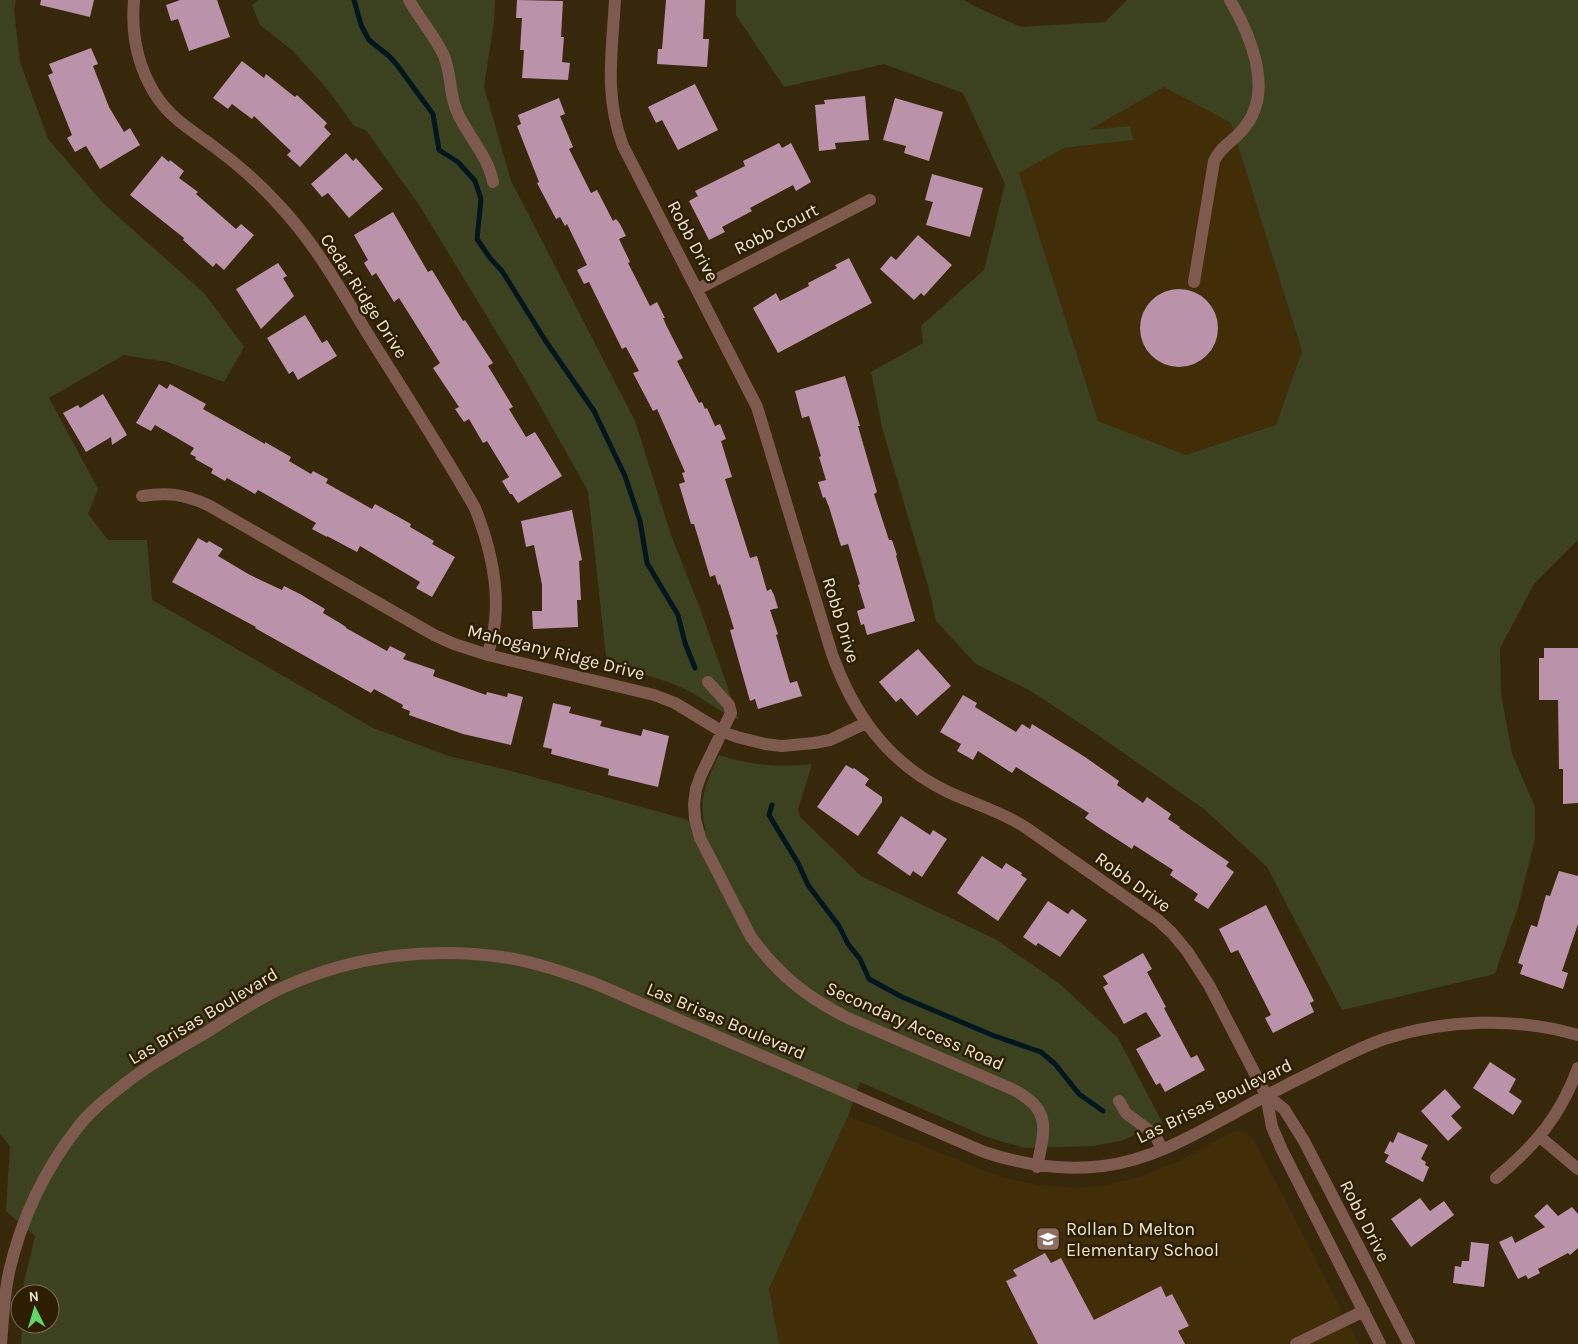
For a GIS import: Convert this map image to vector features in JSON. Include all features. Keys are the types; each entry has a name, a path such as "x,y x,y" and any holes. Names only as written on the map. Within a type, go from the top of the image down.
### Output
{"street":[{"name":"Cedar Ridge Drive","path":"134,0 132,19 138,56 145,75 155,93 174,118 244,171 278,203 299,228 326,267 475,508 489,548 495,594 495,622 488,655"},
{"path":"409,0 417,15 432,34 444,57 450,78 454,106 484,158 492,182"},
{"name":"Robb Drive","path":"615,0 611,98 617,130 623,146 757,407 832,654 849,695 866,723 896,756 930,782 964,799 1006,815 1158,920 1187,951 1209,985 1266,1095 1272,1127 1282,1150 1380,1344"},
{"path":"1194,282 1214,161 1218,151 1247,125 1254,113 1258,92 1257,69 1249,42 1239,16 1230,0"},
{"name":"Robb Court","path":"698,289 870,200"},
{"name":"Mahogany Ridge Drive","path":"142,496 173,494 192,498 208,505 434,635 454,644 488,655 654,695 675,703 722,731 758,743 797,746 830,740 866,723"},
{"name":"Secondary Access Road","path":"708,682 729,705 731,713 696,789 695,819 700,838 751,937 767,957 797,987 826,1007 1012,1089 1032,1100 1042,1117 1043,1125 1037,1167"},
{"name":"Las Brisas Boulevard","path":"1,1344 2,1320 9,1273 18,1238 30,1207 54,1162 78,1126 122,1086 154,1063 255,1002 284,987 321,972 359,961 431,952 470,953 510,958 548,967 594,983 984,1152 1010,1161 1037,1167 1077,1169 1105,1166 1136,1159 1176,1144 1266,1095 1354,1052 1385,1039 1420,1030 1458,1024 1500,1023 1541,1026 1578,1035"},
{"path":"1496,1178 1521,1158 1540,1137 1556,1115 1571,1087 1578,1068"},
{"name":"Robb Drive","path":"1266,1095 1284,1108 1304,1141 1409,1344"},
{"path":"1119,1101 1126,1113 1155,1135 1162,1149"},
{"path":"1540,1137 1578,1168"},
{"path":"1296,1344 1364,1311"}],"shaded area":[{"path":"1164,87 1231,123 1302,351 1276,425 1186,455 1098,421 1019,173 1064,148 1133,140 1129,126 1088,131"},
{"name":"Rollan D Melton Elementary School","path":"848,1116 1000,1177 1039,1185 1076,1188 1104,1185 1136,1178 1175,1163 1235,1131 1243,1131 1253,1138 1359,1344 779,1344 769,1289"}],"green space":[{"path":"0,0 16,0 14,10 20,62 48,139 104,204 205,294 244,347 224,382 168,362 124,355 49,398 98,489 88,514 108,540 147,540 152,600 373,728 449,756 519,773 685,819 706,831 702,808 703,800 706,784 719,755 765,765 789,766 812,764 798,809 800,817 861,876 995,939 1060,984 1118,1038 1163,1124 1120,1141 1093,1146 1024,1148 987,1137 860,1082 848,1116 769,1289 779,1344 21,1344 22,1334 60,1334 60,1284 24,1284 35,1236 6,1211 10,1146 0,1134"},
{"path":"259,0 495,0 494,22 484,87 511,181 635,421 671,535 701,611 739,720 678,686 652,677 607,666 588,491 525,379 421,208 366,130 354,126 329,91 293,51 260,25 252,5"},
{"path":"736,0 964,0 1021,27 1105,22 1127,0 1578,0 1578,540 1534,584 1500,648 1501,694 1512,754 1535,807 1535,839 1518,907 1495,974 1342,1010 1267,867 1204,809 1095,733 1029,690 976,664 936,621 929,589 882,427 871,372 923,343 921,326 984,270 1005,184 963,93 884,64 784,87 736,15","holes":["1164,87 1231,123 1302,351 1276,425 1186,455 1098,421 1019,173 1064,148 1133,140 1130,126 1089,130"]}],"building":[{"path":"41,0 94,0 90,17 40,5"},
{"path":"180,0 217,0 230,37 189,51 178,19 171,21 166,5"},
{"path":"517,0 563,1 561,37 564,37 562,62 570,63 568,80 522,78 524,50 520,50 522,18 516,18"},
{"path":"666,0 705,0 703,39 709,39 707,67 657,64 658,49 662,49"},
{"path":"91,48 98,64 93,66 109,107 124,132 130,128 140,145 100,169 86,146 75,152 67,138 72,135 48,75 53,73 49,64"},
{"path":"242,61 264,78 266,74 295,97 297,95 327,123 324,127 331,134 300,167 287,155 291,151 254,116 252,119 232,104 228,109 213,98"},
{"path":"695,84 718,130 678,150 662,120 656,123 648,107"},
{"path":"865,96 869,140 835,143 836,149 819,151 815,105 825,104 824,100"},
{"path":"559,98 565,114 560,116 573,147 569,149 591,193 597,190 613,221 616,219 620,224 626,236 619,239 630,262 628,263 650,306 657,302 665,318 663,318 683,358 677,361 699,403 702,402 705,409 707,408 715,426 720,424 726,439 721,441 732,477 725,479 750,558 757,556 767,591 771,589 774,595 778,608 770,610 778,634 776,635 790,683 797,681 802,696 758,709 755,699 750,701 730,630 734,629 720,584 718,585 715,575 710,577 694,524 691,524 679,484 685,482 682,473 685,472 657,409 653,411 633,373 639,371 626,347 622,349 589,282 584,284 577,270 587,265 567,224 565,226 560,217 556,219 537,183 539,182 517,126 521,124 518,115"},
{"path":"895,98 943,112 929,161 904,153 906,146 883,140"},
{"path":"779,143 782,148 791,143 811,182 796,191 793,185 750,208 752,211 722,227 725,232 709,240 689,201 698,196 695,191 745,166 743,161"},
{"path":"346,153 353,161 356,158 383,189 349,218 328,193 322,197 311,184"},
{"path":"162,156 184,171 179,178 198,192 196,194 236,229 241,224 254,235 224,270 216,263 213,267 183,240 184,238 130,195"},
{"path":"932,174 983,188 970,237 926,225 933,202 925,200"},
{"path":"393,212 428,272 432,270 463,321 465,320 493,363 488,366 513,407 509,409 526,437 535,432 562,476 518,503 502,481 509,477 487,441 483,443 469,419 464,422 455,409 459,407 433,368 440,363 399,298 394,302 376,273 372,276 364,263 368,260 354,235"},
{"path":"918,235 952,265 924,296 921,293 914,300 880,269 891,256 896,260"},
{"path":"849,258 872,303 778,353 753,308 776,293 780,301 809,286 808,283 837,268 835,265"},
{"path":"278,263 287,276 283,278 294,296 261,329 236,289"},
{"path":"1179,289 1194,292 1207,300 1215,313 1218,328 1215,343 1207,356 1194,364 1179,367 1164,364 1151,356 1143,343 1140,328 1143,313 1151,300 1164,292"},
{"path":"305,315 322,343 327,340 337,356 298,380 293,371 289,374 267,338"},
{"path":"845,376 877,492 874,494 889,540 892,540 897,555 915,621 867,635 864,624 861,625 857,611 865,608 858,585 860,584 848,544 841,546 829,507 825,497 823,498 818,482 826,480 819,457 821,456 809,416 802,418 795,391"},
{"path":"159,384 167,389 170,384 206,404 203,409 291,457 289,461 311,474 313,471 328,479 326,483 372,509 375,504 411,524 410,527 434,541 432,544 455,557 432,597 416,588 420,582 360,546 357,552 312,529 316,523 258,490 255,494 227,478 225,481 211,473 213,469 190,454 194,448 155,425 151,431 136,423"},
{"path":"103,394 127,435 112,445 111,437 86,452 63,413 78,405 80,408"},
{"path":"572,510 582,560 579,561 581,600 577,600 578,627 533,629 532,611 542,611 542,585 534,545 526,547 521,521"},
{"path":"198,538 207,543 209,541 223,549 218,556 250,575 282,590 284,586 300,594 325,609 323,613 346,628 387,651 390,646 406,654 403,659 435,670 433,676 486,695 487,692 507,697 508,693 523,697 511,745 463,734 409,715 410,711 402,708 403,705 374,689 371,693 256,627 172,582"},
{"path":"1544,648 1578,648 1578,803 1563,804 1563,769 1559,769 1558,700 1539,700 1539,658 1544,658"},
{"path":"918,649 951,686 917,716 901,698 896,702 879,682"},
{"path":"963,695 977,703 975,707 1016,732 1022,724 1030,729 1032,724 1085,757 1119,781 1117,785 1143,803 1147,797 1171,814 1168,819 1229,862 1226,866 1234,872 1208,909 1194,900 1198,894 1170,875 1173,870 1134,845 1132,849 1098,827 1085,818 1089,813 1016,767 1012,773 978,751 973,760 957,751 961,744 940,732"},
{"path":"553,703 571,707 569,713 602,721 600,726 641,736 643,729 669,736 658,787 608,775 609,769 551,754 552,749 543,747"},
{"path":"846,765 854,768 869,779 865,785 882,797 882,802 858,836 817,807"},
{"path":"901,816 930,835 933,830 947,839 922,877 913,871 910,876 877,853"},
{"path":"982,856 1002,869 1006,863 1022,873 1021,875 1027,879 998,921 957,893"},
{"path":"1559,871 1578,876 1578,924 1562,971 1568,973 1563,989 1520,974 1523,965 1518,963 1531,925 1537,927 1546,895 1550,896"},
{"path":"1048,901 1068,914 1072,909 1087,920 1060,957 1038,943 1036,946 1023,937"},
{"path":"1266,905 1314,1001 1310,1003 1314,1012 1273,1033 1265,1018 1271,1015 1238,950 1231,953 1219,929"},
{"path":"1143,953 1152,969 1147,972 1166,1007 1164,1008 1191,1058 1197,1055 1205,1070 1165,1092 1160,1083 1156,1085 1136,1049 1161,1036 1146,1012 1124,1024 1103,987 1108,984 1103,976"},
{"path":"1490,1062 1516,1079 1509,1092 1522,1101 1513,1115 1473,1088"},
{"path":"1445,1089 1461,1107 1451,1116 1462,1128 1448,1141 1421,1111"},
{"path":"1398,1132 1428,1145 1421,1159 1429,1167 1423,1182 1385,1162 1389,1155 1384,1153 1390,1141 1393,1143"},
{"path":"1420,1198 1430,1211 1444,1201 1454,1215 1411,1247 1391,1219"},
{"path":"1547,1204 1558,1216 1572,1207 1578,1214 1578,1248 1570,1255 1568,1253 1538,1269 1540,1273 1528,1279 1526,1275 1518,1279 1499,1242 1512,1236 1515,1243 1545,1227 1534,1216"},
{"path":"1471,1242 1489,1244 1484,1287 1453,1283 1455,1266 1461,1267 1462,1261 1469,1261"},
{"path":"1045,1253 1051,1263 1061,1258 1094,1320 1161,1286 1166,1297 1172,1294 1189,1326 1178,1331 1185,1344 1038,1344 1006,1281 1017,1276 1013,1270"}],"waterway":[{"path":"354,0 361,25 369,40 397,65 433,114 439,150 458,162 475,181 481,199 477,239 502,271 545,340 594,411 625,476 640,521 647,563 678,615 685,643 695,668"},
{"path":"772,805 769,815 798,863 808,885 839,926 848,944 860,959 869,979 902,997 992,1035 1041,1052 1055,1064 1079,1094 1103,1111"}],"place":[{"name":"Rollan D Melton Elementary School","path":"1048,1239"}]}
